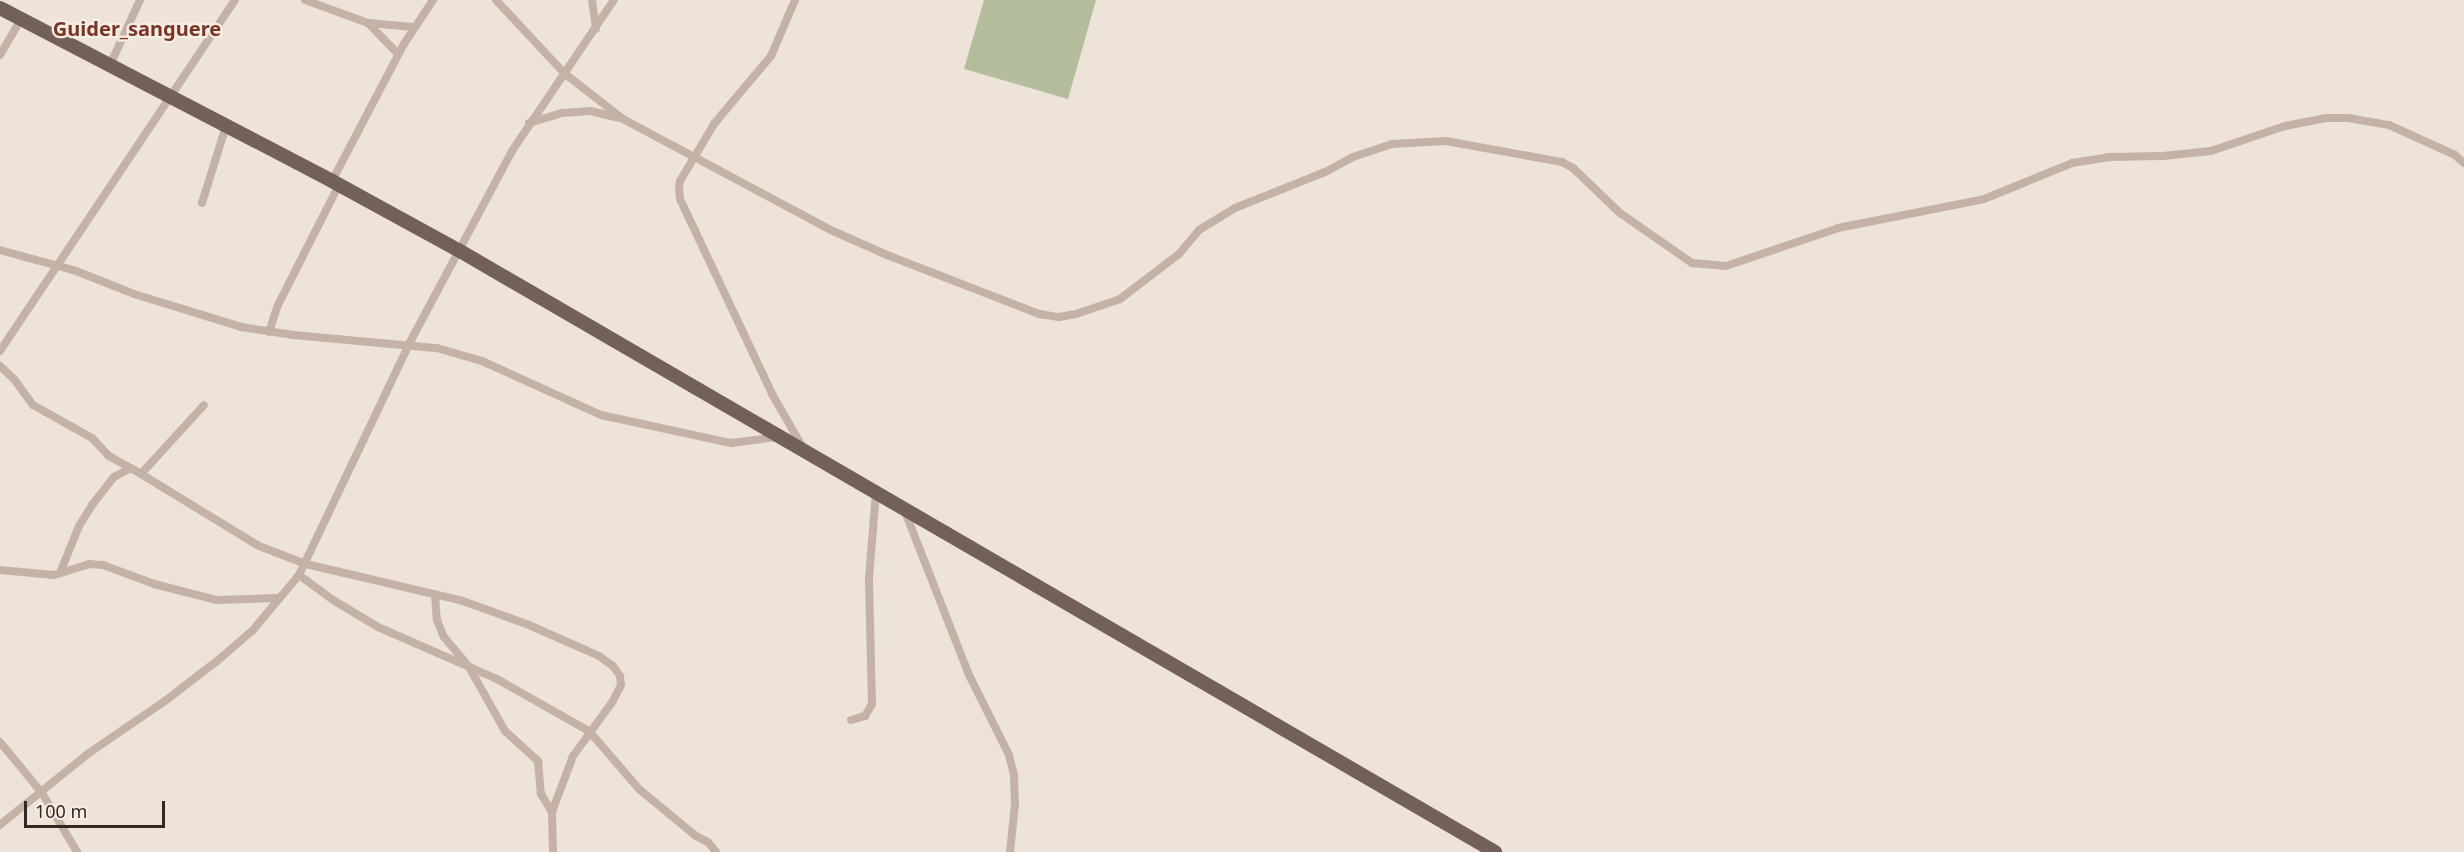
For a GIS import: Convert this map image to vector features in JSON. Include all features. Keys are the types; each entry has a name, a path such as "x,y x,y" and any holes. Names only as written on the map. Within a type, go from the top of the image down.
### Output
{"main road":[{"path":"0,9 336,183 460,251 1494,852"}],"street":[{"path":"110,65 140,0"},
{"path":"0,351 235,0"},
{"path":"305,0 368,23 414,27"},
{"path":"269,332 278,305 398,54 433,0"},
{"path":"496,0 564,73 623,119 833,231 887,255 1039,314 1059,317 1077,314 1120,299 1179,254 1199,230 1235,208 1392,144 1446,141 1562,162 1573,168 1620,213 1692,262 1726,266 1838,228 1983,199 2072,163 2108,157 2163,156 2211,151 2285,126 2326,118 2348,118 2389,125 2455,155 2464,163"},
{"path":"591,0 596,28"},
{"path":"0,825 89,753 165,701 217,661 253,630 300,575 409,344 529,123 614,0"},
{"path":"795,0 771,56 714,124 680,181 680,199 772,394 806,453"},
{"path":"0,55 21,19"},
{"path":"368,23 398,54"},
{"path":"529,123 562,113 591,111 623,119"},
{"path":"201,203 226,126"},
{"path":"0,250 56,266 241,327 269,332 409,344 482,361 601,415 731,443 777,437"},
{"path":"0,366 14,379 33,405 92,438 108,456 259,546 306,564 435,594 529,625 599,656 613,666 620,676 621,685 613,701 589,730 573,756 552,812 553,852"},
{"path":"141,474 204,405"},
{"path":"60,573 79,526 92,505 114,477 131,468"},
{"path":"851,720 865,716 872,704 869,578 876,493"},
{"path":"903,509 970,678 1009,755 1014,775 1015,804 1010,852"},
{"path":"0,570 45,574 60,573 89,564 103,565 154,584 217,600 279,598"},
{"path":"300,575 333,600 378,627 469,667 544,704 589,730 639,789 696,836 708,842 716,852"},
{"path":"435,594 437,620 444,637 469,667 505,731 538,761 541,794 552,812"},
{"path":"0,741 42,793 77,852"}],"green space":[{"path":"984,0 1096,0 1068,99 964,69"}],"district":[{"name":"Guider_sanguere","path":"137,28"}]}
